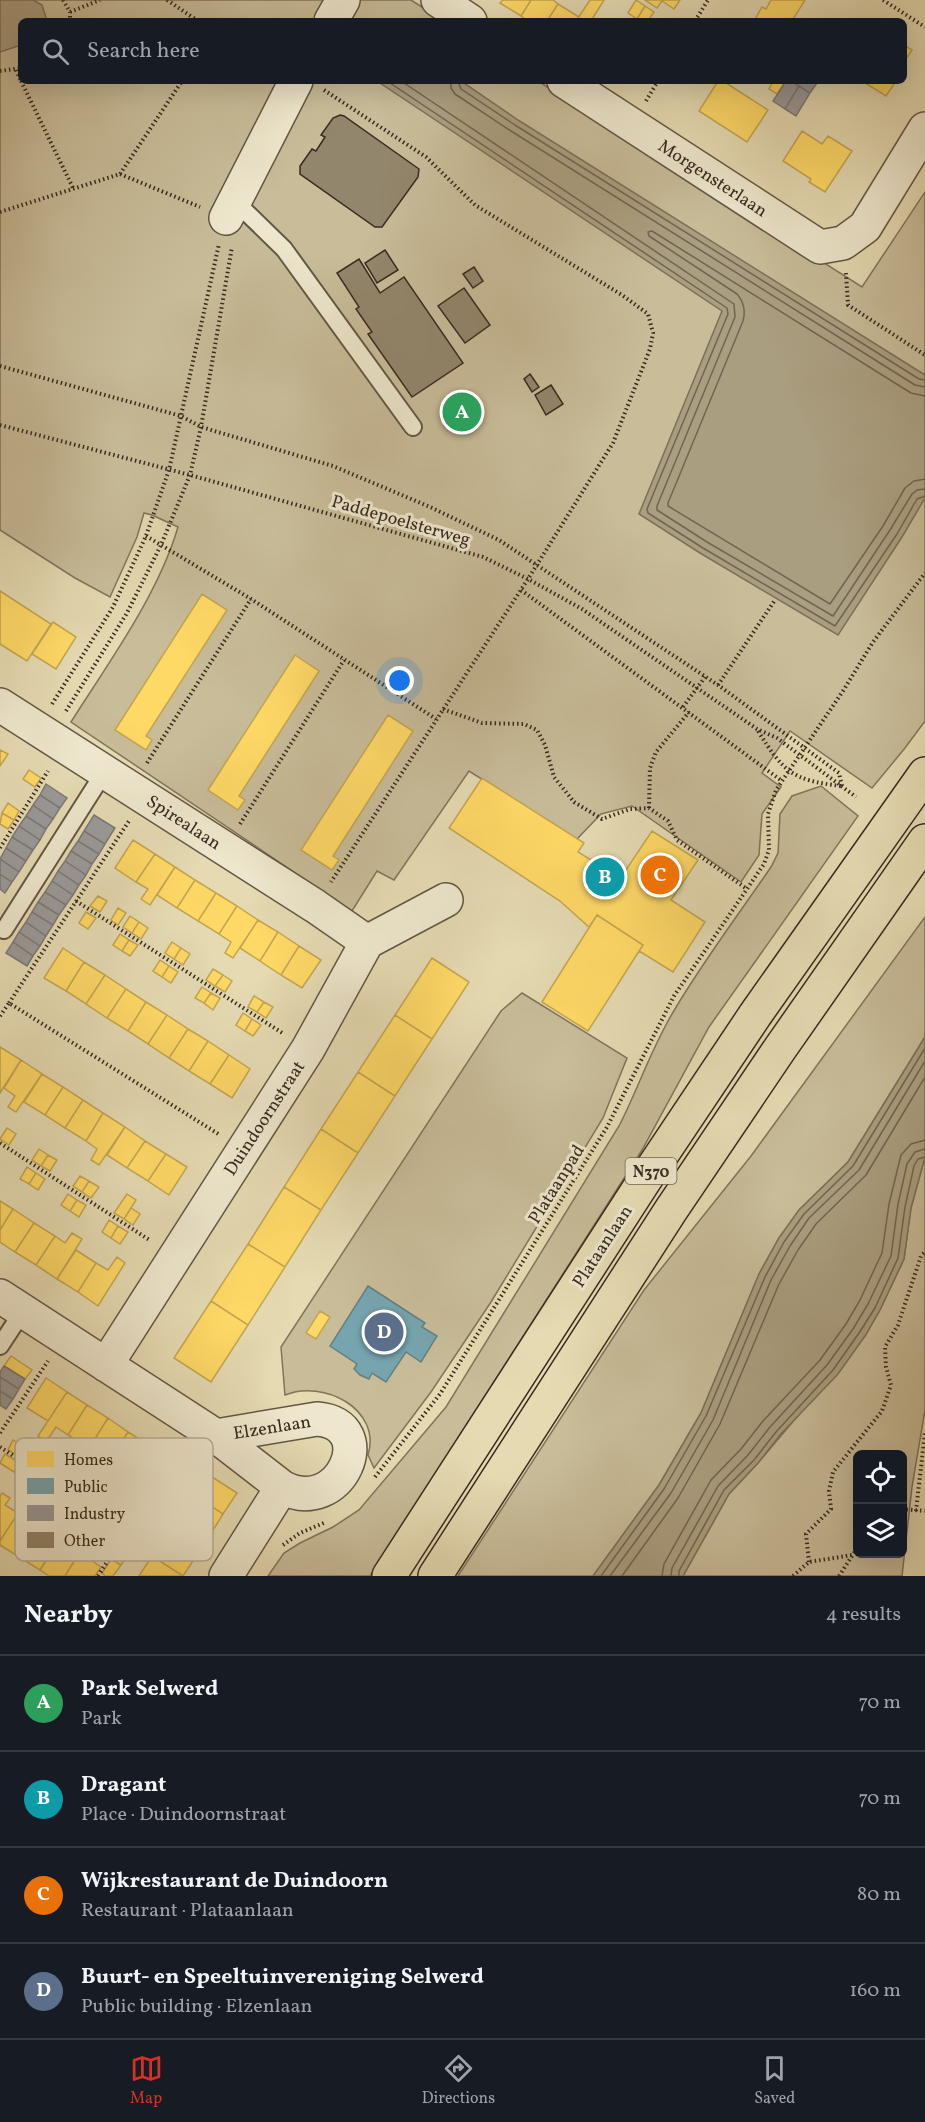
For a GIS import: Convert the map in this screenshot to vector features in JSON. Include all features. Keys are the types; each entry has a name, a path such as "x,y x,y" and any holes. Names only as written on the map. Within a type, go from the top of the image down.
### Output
{"highway":[{"name":"Plataanlaan","path":"389,1576 644,1181 755,1016 925,774"},
{"name":"N370","path":"435,1576 671,1210 925,841"}],"street":[{"path":"333,18 343,0"},
{"path":"438,0 465,18"},
{"name":"Morgensterlaan","path":"569,84 820,247 854,235"},
{"path":"232,220 310,85"},
{"path":"854,235 925,129"},
{"name":"Spirealaan","path":"0,705 315,906 367,942"},
{"path":"367,942 446,900"},
{"name":"Duindoornstraat","path":"106,1365 308,1049 367,942"},
{"name":"Elzenlaan","path":"11,1304 206,1430 292,1492 302,1494 323,1490 333,1484 347,1465 350,1453 347,1436 342,1429 326,1420 316,1419 206,1430"},
{"path":"226,1576 282,1487"}],"lane":[{"path":"232,220 244,210 284,249 413,427"},
{"path":"4,930 127,785"},
{"path":"0,1346 11,1304"}],"path":[{"path":"63,0 70,12 70,18"},
{"path":"70,12 100,0"},
{"path":"167,0 194,18"},
{"path":"697,18 708,0"},
{"path":"883,0 925,27"},
{"path":"0,71 18,69"},
{"path":"22,84 74,190"},
{"path":"0,212 120,174 180,84"},
{"path":"310,85 426,157 475,205 622,295 648,314 653,333 650,349 613,443 521,590 315,906"},
{"path":"120,174 232,220"},
{"path":"0,848 146,536 169,470 222,229 232,220"},
{"path":"51,736 127,614 161,545 190,475 201,427 232,220"},
{"path":"854,235 848,306 925,355"},
{"path":"0,366 181,416 201,427 333,466 430,507 499,540 717,685 806,748 839,772 842,786"},
{"name":"Paddepoelsterweg","path":"0,425 190,475 483,557 582,609 756,729 777,738 856,796"},
{"path":"146,536 251,599 436,719"},
{"name":"Plataanpad","path":"375,1478 423,1418 446,1384 607,1127 674,996 764,864 769,850 768,814 772,799 782,781 806,748 873,642 925,573"},
{"path":"521,590 782,781"},
{"path":"0,1017 76,901 127,785 251,599"},
{"path":"717,685 775,600"},
{"path":"224,848 344,660"},
{"path":"682,707 705,677"},
{"path":"443,709 482,723 524,724 537,730 545,745 554,777 574,802 602,819 630,809 649,808 668,821 677,840 747,889"},
{"path":"649,808 650,768 656,752 689,712"},
{"name":"Paddepoelsterweg","path":"756,729 777,760 788,771 803,779 842,786"},
{"path":"76,901 308,1049"},
{"path":"9,1004 243,1150"},
{"path":"0,1143 174,1257"},
{"path":"809,1562 806,1534 831,1509 829,1491 833,1472 882,1411 891,1385 886,1367 885,1347 898,1325 921,1256 925,1252"},
{"path":"0,1433 63,1338"},
{"path":"200,1438 206,1430"},
{"path":"916,1511 925,1432"},
{"path":"0,1447 15,1457"},
{"path":"907,1510 925,1512"},
{"path":"278,1550 300,1533 334,1518"},
{"path":"793,1576 809,1562 852,1555"},
{"path":"839,1576 852,1555"},
{"path":"98,1576 107,1561"}],"shaded area":[{"path":"0,0 411,0 439,18 18,18 18,84 543,84 862,287 925,192 925,721 872,788 790,731 762,773 781,787 762,814 759,855 741,882 632,806 601,814 577,839 469,771 394,880 377,871 352,911 71,722 145,603 158,578 178,527 144,513 137,537 110,597 75,578 0,530"},
{"path":"821,786 858,816 709,1027 642,1150 370,1576 268,1576 284,1553 333,1527 359,1510 446,1407 619,1126 659,1037 675,1009 771,867 778,853 780,814 792,796"},
{"path":"925,917 925,1037 848,1162 799,1210 779,1238 759,1274 701,1413 659,1485 593,1576 458,1576 644,1290 751,1156"},
{"path":"522,993 627,1058 603,1118 491,1302 431,1392 374,1468 368,1455 370,1439 366,1424 358,1412 346,1402 316,1391 300,1391 285,1395 281,1347 501,1011"},
{"path":"925,1157 925,1410 907,1532 907,1450 853,1450 853,1558 904,1558 902,1576 683,1576 729,1494 865,1336 904,1259 911,1208"}],"water":[{"path":"0,0 33,0 42,5 46,18 18,18 18,46 0,52"},
{"path":"382,84 465,84 518,120 925,375 925,498 838,635 639,514 722,311"},
{"path":"925,1037 925,1157 911,1208 904,1259 865,1336 838,1374 780,1435 729,1494 683,1576 593,1576 659,1485 701,1413 759,1274 779,1238 799,1210 848,1162"}],"building: Homes":[{"path":"503,0 531,0 521,16 500,3"},
{"path":"531,0 553,0 558,4 549,18 521,16"},
{"path":"590,0 604,0 593,18 578,18"},
{"path":"636,0 645,6 638,18 628,13"},
{"path":"645,0 680,0 674,9 662,1 657,8"},
{"path":"771,0 805,0 794,18 756,18 762,7 766,9"},
{"path":"558,4 579,17 578,18 549,18"},
{"path":"645,6 654,12 650,18 638,18"},
{"path":"907,47 912,50 907,58"},
{"path":"716,84 728,84 768,110 747,142 699,111"},
{"path":"772,84 784,84 777,94 769,89"},
{"path":"867,84 894,84 886,96"},
{"path":"802,131 822,144 828,136 852,151 825,192 809,182 811,179 783,161"},
{"path":"0,591 51,624 27,661 0,644"},
{"path":"202,594 227,610 146,736 152,740 146,750 115,730"},
{"path":"53,622 76,637 56,669 32,654"},
{"path":"295,655 319,671 239,796 245,800 238,810 208,790"},
{"path":"388,715 413,731 333,856 339,860 332,870 301,850"},
{"path":"0,750 8,754 0,766"},
{"path":"29,770 41,778 35,787 23,779"},
{"path":"482,778 584,843 578,852 599,865 605,856 626,870 652,831 698,860 671,900 705,922 673,972 639,951 643,945 597,915 589,927 560,901 449,828"},
{"path":"8,803 19,811 14,820 2,813"},
{"path":"2,813 14,820 8,829 0,824"},
{"path":"133,840 155,854 136,882 115,868"},
{"path":"155,854 175,867 150,905 141,899 148,889 136,882"},
{"path":"175,867 195,880 177,908 157,895"},
{"path":"195,880 216,893 198,921 177,908"},
{"path":"216,893 237,906 219,934 198,921"},
{"path":"98,896 107,901 100,912 90,906"},
{"path":"237,906 258,920 233,958 225,953 231,942 219,934"},
{"path":"118,908 126,913 118,925 111,920"},
{"path":"86,912 96,918 88,929 79,923"},
{"path":"597,915 643,945 588,1031 542,1002"},
{"path":"130,916 139,922 132,933 123,927"},
{"path":"258,920 278,932 260,961 240,948"},
{"path":"139,922 148,928 141,939 132,933"},
{"path":"278,932 299,946 281,975 260,961"},
{"path":"120,934 129,940 122,951 113,945"},
{"path":"129,940 138,945 130,956 122,951"},
{"path":"172,942 181,948 174,959 165,953"},
{"path":"299,946 321,960 302,988 281,975"},
{"path":"63,948 84,962 66,991 44,978"},
{"path":"181,948 190,954 183,965 174,959"},
{"path":"432,958 469,982 432,1039 395,1015"},
{"path":"160,960 169,966 162,977 153,971"},
{"path":"84,962 105,975 86,1004 66,991"},
{"path":"169,966 178,972 171,983 162,977"},
{"path":"213,969 223,975 215,986 206,980"},
{"path":"105,975 126,989 107,1018 86,1004"},
{"path":"223,975 232,981 225,992 215,986"},
{"path":"202,987 211,993 204,1003 195,998"},
{"path":"126,989 146,1002 128,1031 107,1018"},
{"path":"211,993 220,998 213,1010 204,1003"},
{"path":"254,996 264,1002 257,1012 248,1007"},
{"path":"146,1002 167,1015 148,1044 128,1031"},
{"path":"264,1002 273,1007 266,1018 257,1012"},
{"path":"243,1013 252,1019 245,1031 236,1025"},
{"path":"167,1015 188,1029 169,1058 148,1044"},
{"path":"395,1015 432,1039 395,1096 358,1072"},
{"path":"252,1019 261,1025 253,1036 245,1031"},
{"path":"188,1029 208,1041 189,1071 169,1058"},
{"path":"208,1041 229,1055 210,1084 189,1071"},
{"path":"0,1047 21,1060 0,1093"},
{"path":"229,1055 250,1069 232,1098 210,1084"},
{"path":"21,1060 42,1074 16,1112 8,1107 15,1096 4,1088"},
{"path":"358,1072 395,1096 358,1153 321,1129"},
{"path":"42,1074 63,1087 45,1115 24,1102"},
{"path":"63,1087 83,1100 65,1128 45,1115"},
{"path":"83,1100 103,1113 86,1141 65,1128"},
{"path":"103,1113 125,1127 99,1165 91,1160 97,1149 86,1141"},
{"path":"125,1127 145,1141 127,1168 107,1155"},
{"path":"7,1128 16,1134 9,1145 0,1139"},
{"path":"321,1129 358,1153 321,1210 284,1187"},
{"path":"145,1141 166,1154 148,1181 127,1168"},
{"path":"39,1149 48,1155 41,1166 32,1160"},
{"path":"166,1154 187,1167 169,1195 148,1181"},
{"path":"48,1155 57,1160 50,1171 41,1166"},
{"path":"27,1167 36,1173 29,1184 20,1179"},
{"path":"36,1173 45,1179 38,1190 29,1184"},
{"path":"80,1176 89,1181 82,1192 73,1186"},
{"path":"89,1181 99,1187 91,1198 82,1192"},
{"path":"284,1187 321,1210 285,1267 248,1244"},
{"path":"68,1194 77,1200 70,1211 61,1205"},
{"path":"127,1194 136,1200 124,1219 114,1213"},
{"path":"77,1200 86,1205 79,1217 70,1211"},
{"path":"0,1201 13,1209 0,1230"},
{"path":"131,1208 140,1214 133,1225 124,1219"},
{"path":"13,1209 34,1223 15,1252 0,1242 0,1230"},
{"path":"109,1220 118,1226 111,1238 102,1232"},
{"path":"34,1223 55,1236 36,1265 15,1252"},
{"path":"118,1226 128,1232 120,1244 111,1238"},
{"path":"72,1233 82,1239 57,1279 36,1265 55,1236 65,1243"},
{"path":"248,1244 285,1267 248,1325 211,1301"},
{"path":"76,1250 96,1263 78,1292 57,1279"},
{"path":"117,1257 125,1263 98,1306 78,1292 96,1263 108,1270"},
{"path":"211,1301 248,1325 211,1382 174,1358"},
{"path":"320,1311 330,1317 316,1339 306,1333"},
{"path":"11,1356 32,1370 25,1379 4,1366"},
{"path":"46,1378 67,1392 48,1421 27,1408"},
{"path":"67,1392 87,1405 68,1435 56,1427 49,1438 38,1436"},
{"path":"87,1405 108,1418 95,1438 73,1438 68,1435"},
{"path":"108,1418 128,1432 124,1438 95,1438"},
{"path":"128,1432 138,1438 124,1438"},
{"path":"13,1440 15,1454 8,1450"},
{"path":"5,1454 15,1460 15,1470 14,1472 0,1463"},
{"path":"213,1478 237,1493 223,1514 213,1507"},
{"path":"2,1493 10,1498 5,1505 15,1511 15,1518 0,1541 0,1496"},
{"path":"213,1507 223,1514 213,1530"},
{"path":"15,1518 15,1554 0,1545 0,1541"},
{"path":"25,1561 46,1561 40,1570"},
{"path":"46,1561 74,1561 65,1576 49,1576 40,1570"},
{"path":"74,1561 92,1561 101,1567 95,1576 65,1576"},
{"path":"110,1561 121,1565 113,1576 105,1576 102,1573"},
{"path":"149,1561 160,1561 183,1576 139,1576"},
{"path":"160,1561 193,1561 183,1576"}],"building: Public":[{"path":"368,1286 425,1323 422,1327 437,1336 421,1362 406,1352 386,1382 372,1373 369,1379 360,1375 354,1369 357,1364 330,1346"}],"building: Industry":[{"path":"784,84 799,86 785,109 773,101"},
{"path":"796,84 816,84 810,93"},
{"path":"799,86 810,93 796,116 785,109"},
{"path":"46,784 67,798 60,808 40,795"},
{"path":"40,795 60,808 53,819 33,805"},
{"path":"33,805 53,819 46,829 26,816"},
{"path":"94,815 115,828 105,844 84,831"},
{"path":"26,816 46,829 40,840 19,826"},
{"path":"19,826 40,840 33,850 12,837"},
{"path":"84,831 105,844 99,854 78,841"},
{"path":"12,837 33,850 26,861 6,848"},
{"path":"78,841 99,854 92,864 71,851"},
{"path":"6,848 26,861 19,872 0,859"},
{"path":"71,851 92,864 86,875 65,861"},
{"path":"0,859 19,872 12,882 0,874"},
{"path":"65,861 86,875 79,885 58,871"},
{"path":"58,871 79,885 73,895 52,881"},
{"path":"0,874 12,882 5,893 0,889"},
{"path":"52,881 73,895 66,905 45,892"},
{"path":"45,892 66,905 59,915 38,902"},
{"path":"38,902 59,915 53,925 32,912"},
{"path":"32,912 53,925 46,936 26,922"},
{"path":"26,922 46,936 40,946 19,932"},
{"path":"19,932 40,946 33,956 13,942"},
{"path":"13,942 33,956 27,966 6,953"},
{"path":"4,1366 25,1379 19,1389 0,1377"},
{"path":"0,1377 19,1389 13,1399 0,1391"},
{"path":"0,1391 13,1399 6,1409 0,1405"}],"building: Other":[{"path":"340,115 419,169 418,177 382,227 375,227 300,174 300,166 312,149 316,151 325,137 321,135 333,118"},
{"path":"385,250 398,270 377,283 365,263"},
{"path":"359,259 380,293 404,277 463,363 412,397 368,334 372,332 356,309 359,307 337,273"},
{"path":"474,267 483,281 473,288 463,274"},
{"path":"464,288 490,325 465,343 438,306"},
{"path":"530,374 539,387 532,392 524,379"},
{"path":"551,385 563,404 546,415 535,395"}],"place":[{"name":"Park Selwerd","path":"462,412"},
{"name":"Wijkrestaurant de Duindoorn","path":"660,875"},
{"name":"Dragant","path":"605,877"},
{"name":"Buurt- en Speeltuinvereniging Selwerd","path":"384,1332"}]}
